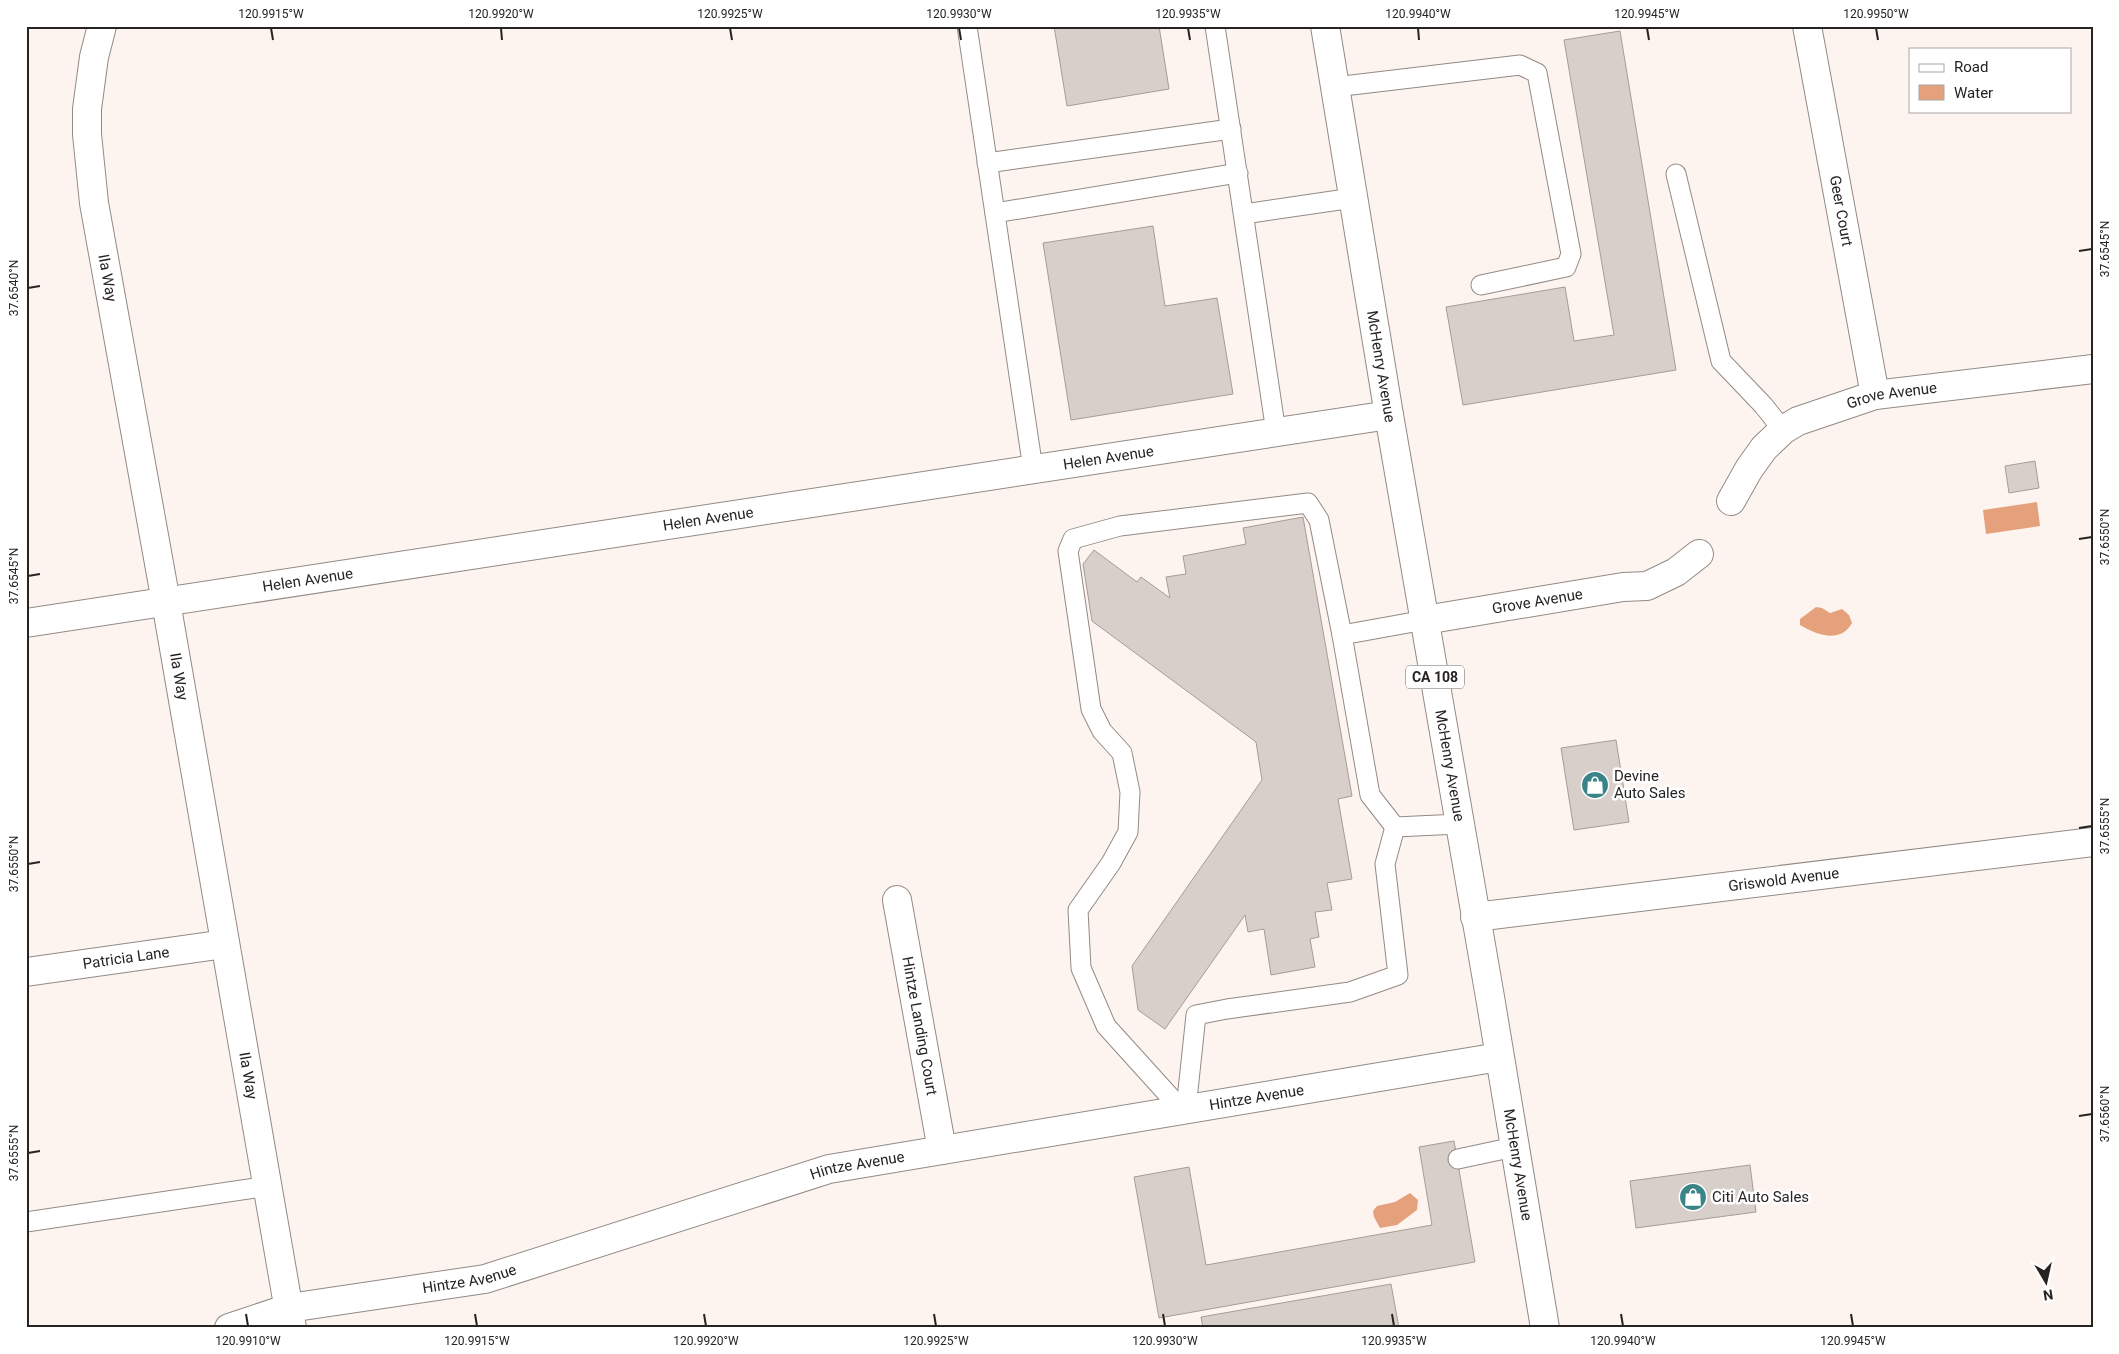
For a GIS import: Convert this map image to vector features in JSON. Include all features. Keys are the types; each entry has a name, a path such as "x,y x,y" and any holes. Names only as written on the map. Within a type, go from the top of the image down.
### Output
{"street":[{"name":"Ila Way","path":"102,26 94,57 87,108 87,134 94,203 291,1318"},
{"name":"McHenry Avenue","path":"1325,26 1389,414 1545,1328"},
{"name":"Geer Court","path":"1807,26 1875,395"},
{"name":"Grove Avenue","path":"1731,501 1764,448 1783,430 1798,421 1875,395 2093,368"},
{"name":"Helen Avenue","path":"26,623 1389,414"},
{"name":"Grove Avenue","path":"1425,620 1623,587 1647,586 1676,572 1700,554"},
{"name":"Griswold Avenue","path":"1475,917 2093,842"},
{"name":"Hintze Landing Court","path":"897,900 942,1150"},
{"name":"Patricia Lane","path":"26,972 225,944"},
{"name":"Hintze Avenue","path":"229,1328 291,1318 485,1279 829,1169 1499,1057"}],"lane":[{"path":"967,26 1033,469"},
{"path":"1215,26 1276,432"},
{"path":"1335,87 1520,65 1538,73 1571,254 1566,266 1481,285"},
{"path":"987,163 1231,129"},
{"path":"995,213 1238,173"},
{"path":"1676,174 1721,361 1763,405 1783,430"},
{"path":"1244,214 1353,198"},
{"path":"1184,1110 1106,1026 1081,968 1078,910 1111,863 1128,832 1130,792 1122,753 1102,731 1091,709 1068,551 1073,539 1120,526 1308,503 1319,520 1342,635 1370,795 1395,826"},
{"path":"1342,635 1425,620"},
{"path":"1395,826 1459,824"},
{"path":"1184,1110 1196,1015 1350,992 1398,975 1386,864 1395,826"},
{"path":"1458,1158 1514,1147"},
{"path":"26,1222 268,1186"}],"water":[{"path":"2037,502 2040,526 1986,534 1983,510"},
{"path":"1816,607 1830,613 1842,609 1849,615 1852,623 1841,634 1828,636 1800,625 1800,619"},
{"path":"1410,1193 1418,1200 1417,1210 1397,1225 1380,1228 1373,1211 1377,1206 1395,1202"}],"building":[{"path":"1054,26 1159,26 1169,89 1067,106"},
{"path":"1620,31 1676,370 1463,405 1446,307 1565,287 1574,341 1614,335 1564,40"},
{"path":"1153,226 1165,306 1217,298 1233,394 1071,420 1043,243"},
{"path":"2035,461 2039,488 2009,493 2005,466"},
{"path":"1303,517 1352,796 1338,799 1352,879 1327,883 1332,910 1315,912 1319,937 1310,939 1315,967 1271,975 1264,929 1248,932 1245,915 1165,1029 1138,1010 1132,966 1262,780 1256,742 1092,621 1083,564 1094,550 1137,582 1141,577 1170,598 1166,577 1186,574 1183,556 1246,544 1243,528"},
{"name":"Devine Auto Sales","path":"1616,740 1629,822 1574,830 1561,748"},
{"path":"1454,1141 1475,1262 1159,1318 1134,1177 1189,1167 1206,1265 1432,1225 1419,1147"},
{"name":"Citi Auto Sales","path":"1750,1165 1756,1212 1636,1228 1630,1181"},
{"path":"1391,1284 1399,1328 1203,1328 1201,1317"}],"place":[{"name":"Devine Auto Sales","path":"1595,785"},
{"name":"Citi Auto Sales","path":"1693,1197"}]}
